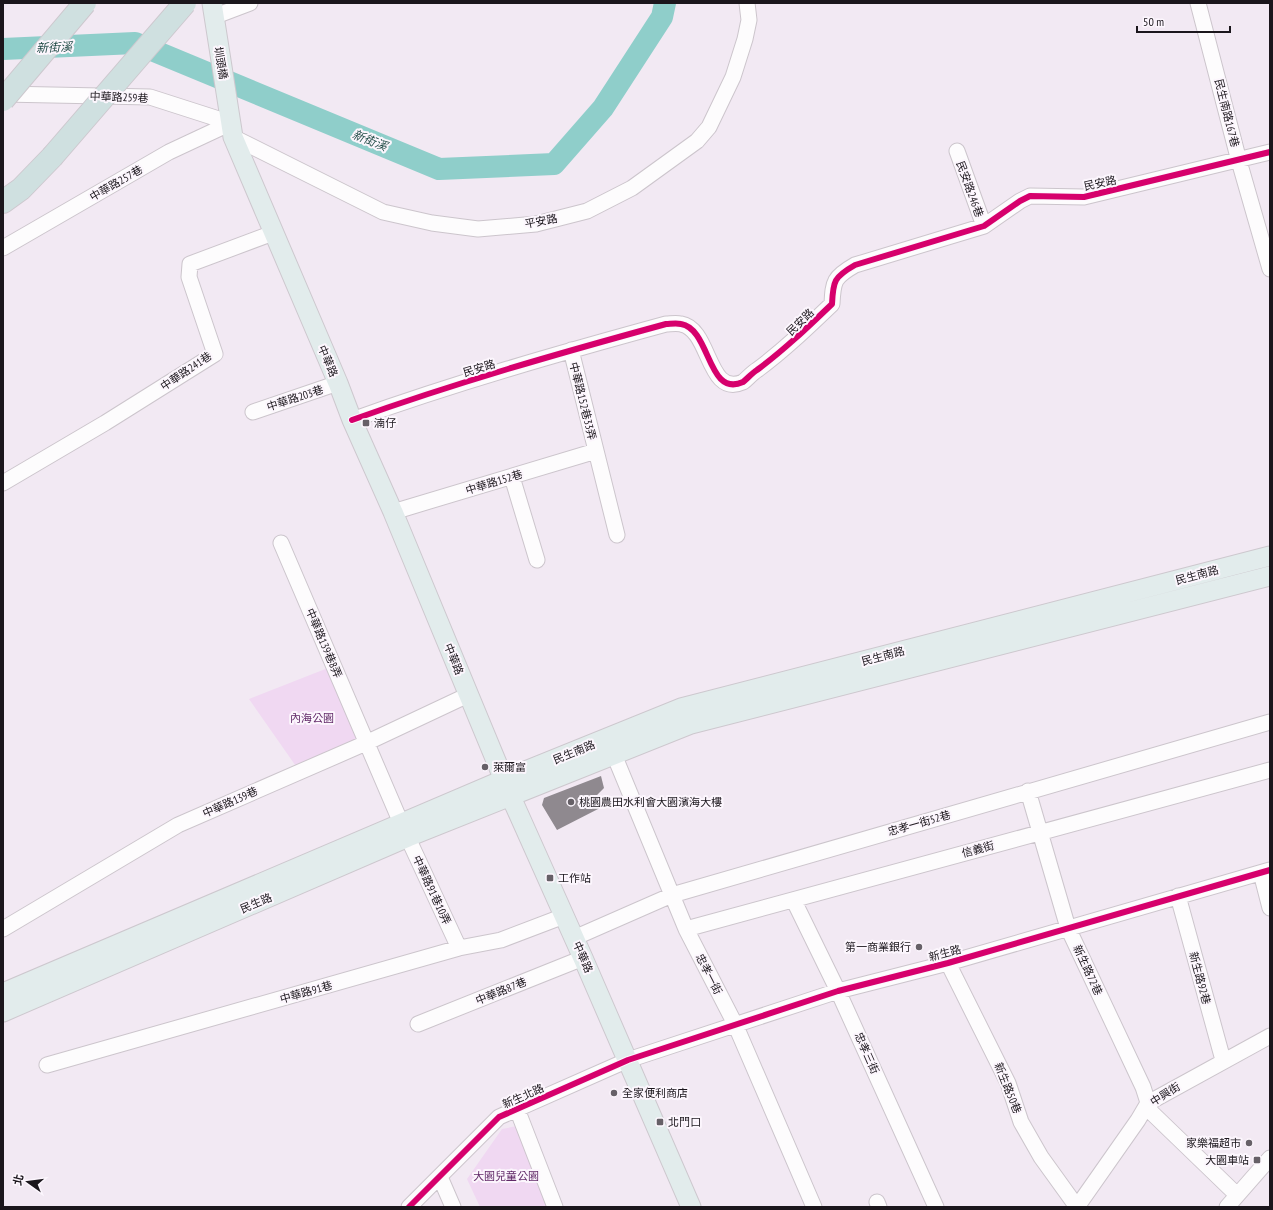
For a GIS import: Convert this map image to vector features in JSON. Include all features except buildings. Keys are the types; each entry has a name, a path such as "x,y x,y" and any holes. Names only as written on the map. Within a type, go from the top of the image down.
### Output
{"highway":[{"path":"3,100 86,3"},
{"path":"3,202 21,189 52,157 185,3"}],"main road":[{"name":"圳頭橋","path":"212,10 231,123"},
{"name":"中華路","path":"231,123 273,233 338,383 352,420 393,512 503,780 628,1060 690,1207"},
{"name":"民生南路","path":"511,797 611,747 681,708 1270,556"},
{"name":"民生南路","path":"503,780 691,724 1270,576"},
{"name":"民生路","path":"3,1012 405,830 503,780"},
{"name":"民生路","path":"3,993 405,830 511,797"}],"street":[{"path":"212,10 250,3"},
{"name":"平安路","path":"231,123 383,212 432,223 478,229 536,224 587,210 632,188 697,141 709,127 733,77 746,39 749,20 747,3"},
{"name":"民生南路167巷","path":"1198,3 1239,161 1270,269"},
{"name":"中華路259巷","path":"3,94 150,97 231,123"},
{"name":"中華路257巷","path":"3,248 170,152 231,123"},
{"name":"民安路246巷","path":"956,151 984,226"},
{"name":"民安路","path":"352,420 409,400 571,350 666,324 681,324 692,328 701,340 715,373 720,379 730,384 743,382 784,351 832,304 833,284 840,273 855,265 984,226 1020,201 1030,196 1084,197 1239,161 1270,152"},
{"name":"中華路241巷","path":"3,483 105,423 215,354 189,277 190,264 273,233"},
{"name":"中華路152巷33弄","path":"571,350 618,535"},
{"name":"中華路203巷","path":"253,412 338,383"},
{"name":"中華路152巷","path":"393,512 596,451"},
{"path":"512,477 537,560"},
{"name":"中華路139巷8弄","path":"281,544 405,830"},
{"name":"中華路139巷","path":"3,929 178,825 366,743 468,695"},
{"name":"忠孝一街52巷","path":"574,938 672,895 1270,722"},
{"name":"忠孝一街","path":"611,747 686,929 735,1024 814,1207"},
{"name":"信義街","path":"686,929 794,901 981,848 1039,834 1270,770"},
{"name":"新生路72巷","path":"1028,791 1039,834 1068,928 1143,1087 1151,1112 1237,1195"},
{"name":"中華路91巷10弄","path":"405,830 459,948"},
{"path":"1266,872 1270,908"},
{"name":"新生路","path":"628,1060 838,991 948,962 1266,872"},
{"name":"新生路92巷","path":"1178,896 1223,1060"},
{"name":"忠孝三街","path":"794,901 838,991 936,1207"},
{"name":"中華路91巷","path":"47,1065 459,948 501,940 564,916"},
{"name":"中華路87巷","path":"418,1024 583,958"},
{"name":"新生路50巷","path":"948,962 1008,1083 1021,1122 1041,1157 1077,1207"},
{"name":"中興街","path":"1077,1207 1138,1120 1148,1103 1223,1060 1270,1036"},
{"name":"新生北路","path":"409,1207 499,1117 628,1060"},
{"path":"517,1109 555,1207"},
{"path":"1227,1207 1270,1158"},
{"path":"440,1177 453,1207"}],"green space":[{"name":"內海公園","path":"333,666 366,743 300,772 249,699"},
{"name":"大園兒童公園","path":"517,1126 553,1207 480,1207 467,1179 502,1129"}],"waterway":[{"name":"新街溪","path":"3,49 135,43 439,169 554,164 603,108 662,17 665,3"}],"cycle path":[{"path":"352,420 430,393 508,369 666,324 681,324 691,329 698,337 715,372 722,380 731,384 743,382 805,330 832,304 833,290 836,280 855,265 984,226 1020,201 1030,196 1084,197 1270,152"},
{"path":"409,1207 499,1117 628,1060 838,991 948,963 1270,870"}],"place":[{"name":"湳仔","path":"366,423"},
{"name":"萊爾富","path":"485,767"},
{"name":"桃園農田水利會大園濱海大樓","path":"571,802"},
{"name":"工作站","path":"550,878"},
{"name":"第一商業銀行","path":"919,947"},
{"name":"全家便利商店","path":"614,1093"},
{"name":"北門口","path":"660,1122"},
{"name":"家樂福超市","path":"1249,1143"},
{"name":"大園車站","path":"1257,1160"}]}
